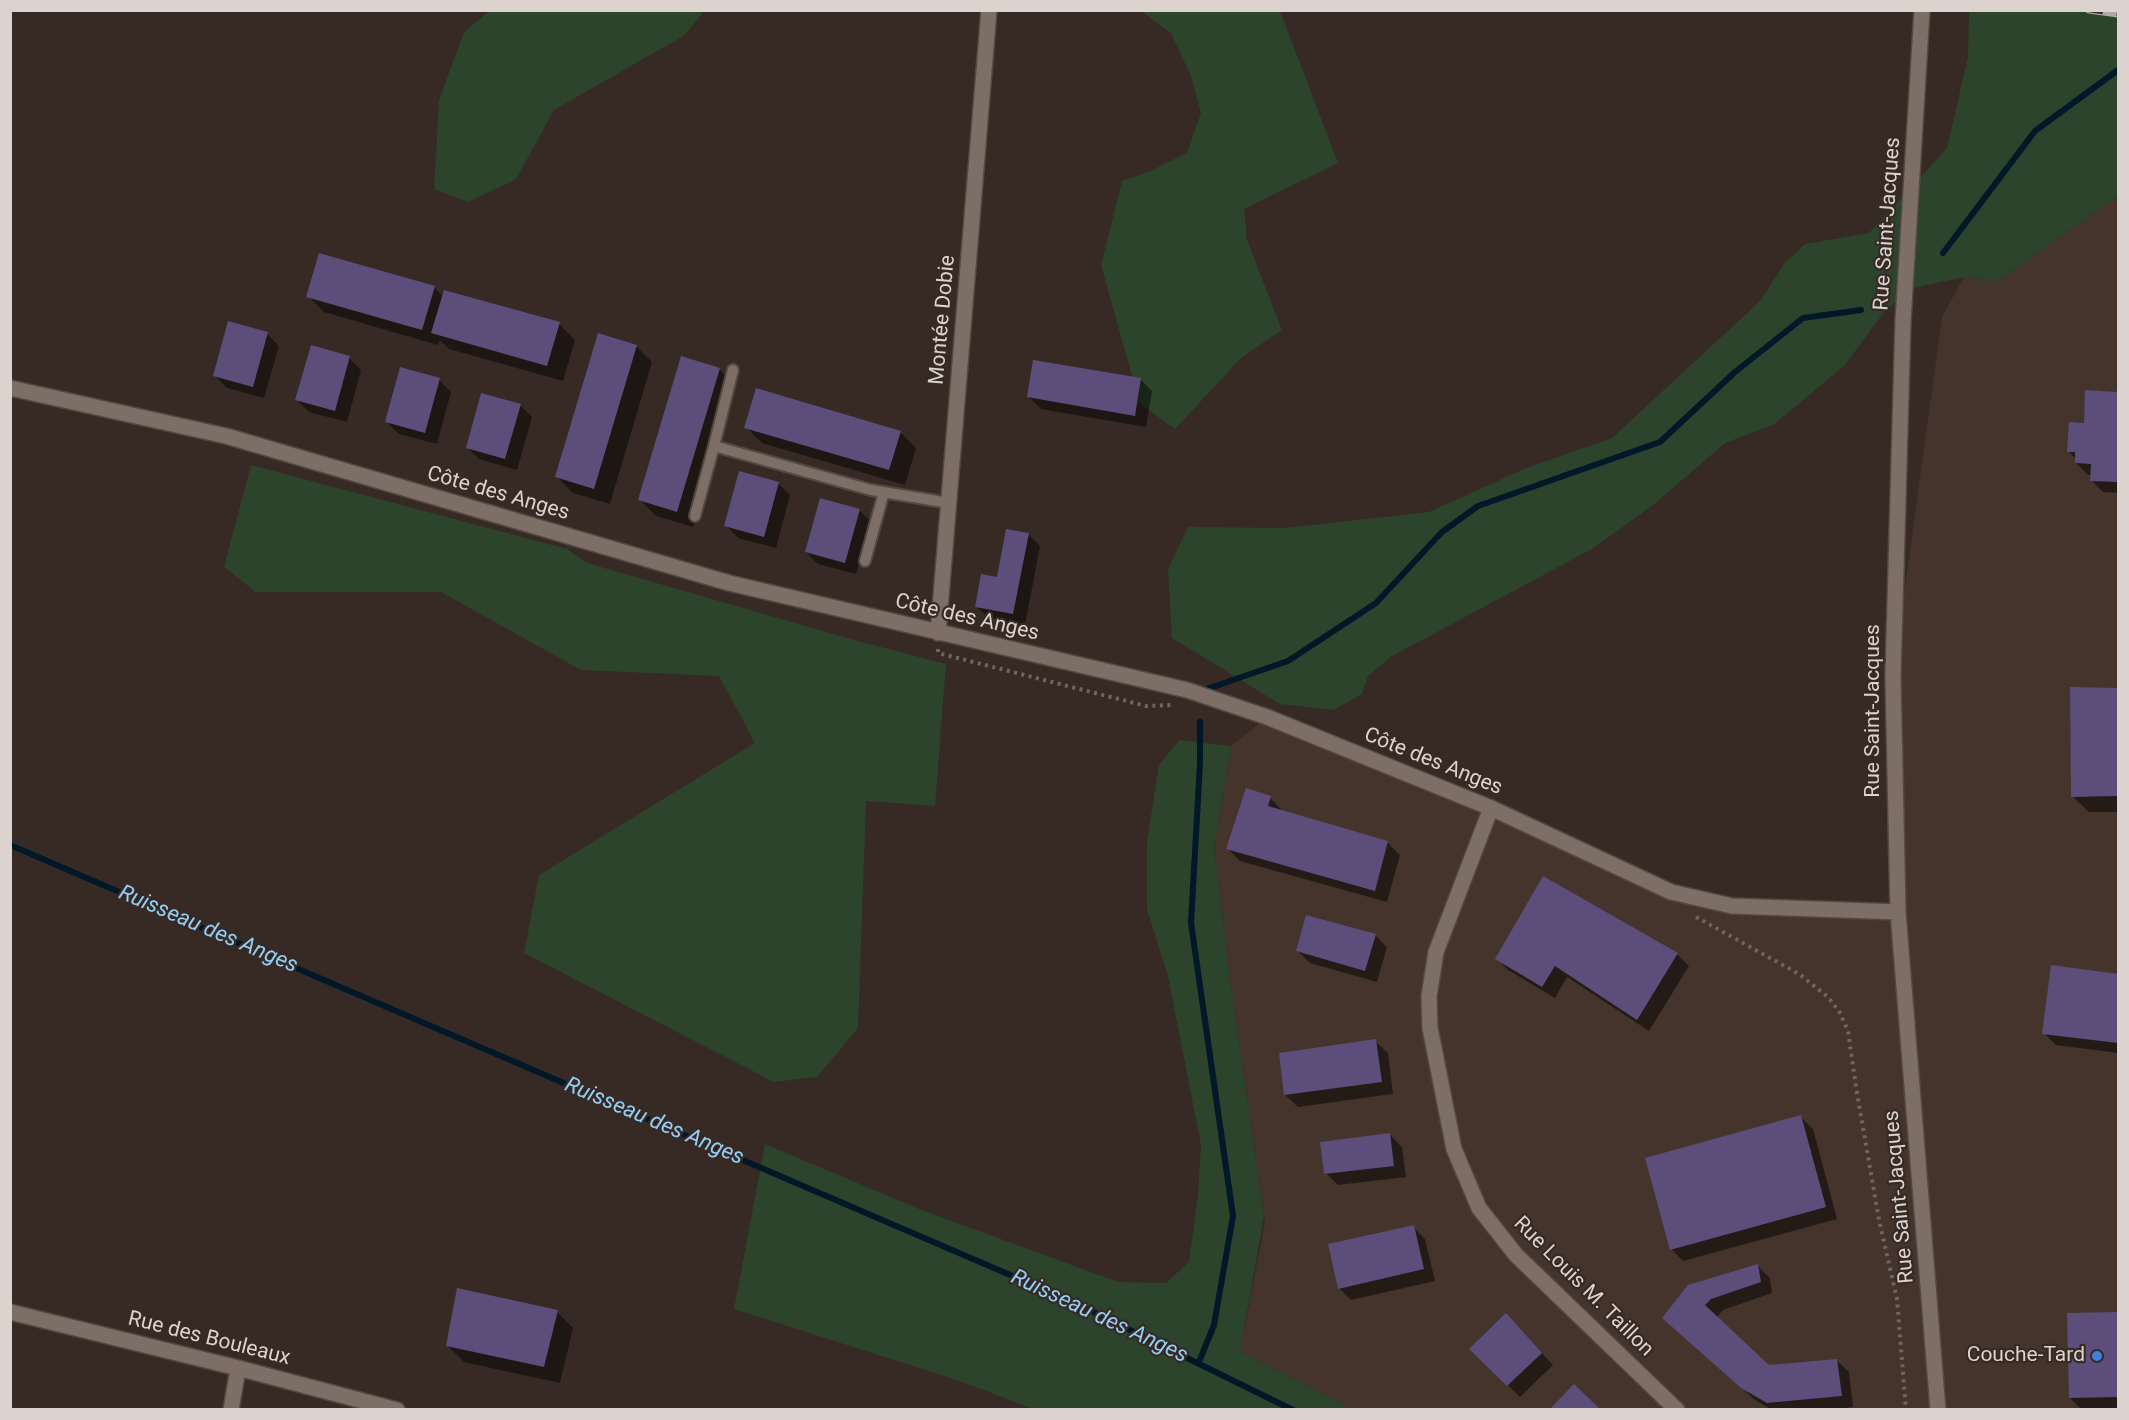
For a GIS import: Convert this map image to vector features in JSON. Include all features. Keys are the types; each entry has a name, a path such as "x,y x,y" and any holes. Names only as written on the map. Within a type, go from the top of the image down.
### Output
{"street":[{"name":"Montée Dobie","path":"938,633 989,10"},
{"name":"Rue Saint-Jacques","path":"1922,10 1903,321 1894,651 1898,912 1938,1410"},
{"name":"Côte des Anges","path":"10,388 226,436 729,584 1187,690 1267,717 1491,808 1671,892 1732,906 1898,912"},
{"name":"Rue Louis M. Taillon","path":"1491,808 1436,952 1429,996 1430,1028 1454,1149 1479,1208 1516,1255 1677,1410"},
{"name":"Rue des Bouleaux","path":"10,1312 397,1410"},
{"path":"231,1410 238,1368"}],"lane":[{"path":"695,516 733,370"},
{"path":"714,446 871,490 949,503"},
{"path":"865,561 884,492"}],"path":[{"path":"938,633 938,653 1146,706 1161,707 1179,704"},
{"path":"1696,917 1799,974 1828,997 1840,1013 1848,1031 1879,1220 1897,1299 1906,1410"}],"shaded area":[{"path":"2118,196 2118,1409 1352,1409 1240,1351 1265,1223 1229,972 1214,847 1231,746 1267,717 1671,892 1732,906 1898,912 1893,675 1942,317 1964,277 1997,281"}],"green space":[{"path":"489,11 704,11 685,35 554,110 516,179 468,202 434,189 439,100 464,32"},
{"path":"1141,11 1280,11 1338,163 1244,209 1247,240 1282,330 1242,357 1175,429 1140,404 1101,265 1122,181 1148,172 1187,153 1201,113 1191,76 1171,33"},
{"path":"1969,11 2118,11 2118,196 1997,281 1964,277 1913,288 1885,311 1844,366 1773,425 1725,443 1653,505 1592,549 1392,656 1368,676 1362,694 1333,710 1280,704 1172,638 1168,569 1188,527 1285,528 1429,512 1524,469 1612,438 1760,301 1784,264 1805,244 1869,233 1947,148 1968,57"},
{"path":"251,465 567,549 587,563 946,664 935,806 866,801 858,1028 817,1077 774,1082 524,953 539,875 755,743 719,676 581,670 441,592 256,592 224,567"},
{"path":"1179,740 1231,746 1214,847 1229,972 1264,1216 1240,1351 1352,1409 1034,1409 957,1380 734,1309 765,1144 919,1209 1118,1282 1166,1283 1189,1262 1198,1194 1201,1145 1168,976 1147,909 1147,841 1159,765"}],"building":[{"path":"319,253 435,286 422,330 306,297"},
{"path":"444,290 560,322 547,366 431,333"},
{"path":"228,321 268,332 253,387 213,376"},
{"path":"598,333 637,345 594,489 555,477"},
{"path":"311,345 350,356 335,411 295,400"},
{"path":"681,356 720,368 677,512 638,500"},
{"path":"1033,360 1141,378 1135,416 1027,397"},
{"path":"400,367 440,378 425,433 385,422"},
{"path":"756,388 901,431 889,470 744,428"},
{"path":"2085,390 2118,392 2118,482 2090,481 2091,464 2075,463 2075,452 2067,452 2069,422 2084,423"},
{"path":"481,393 521,404 505,459 466,448"},
{"path":"739,471 779,482 764,537 724,526"},
{"path":"820,498 860,509 845,563 805,552"},
{"path":"1006,529 1029,533 1013,614 975,607 981,574 997,577"},
{"path":"2070,687 2118,688 2118,796 2071,797"},
{"path":"1246,788 1271,796 1268,806 1388,841 1375,891 1226,849"},
{"path":"1543,876 1678,953 1637,1020 1555,966 1542,987 1495,959"},
{"path":"1306,915 1376,934 1365,971 1296,951"},
{"path":"2051,965 2118,974 2118,1043 2042,1034"},
{"path":"1376,1039 1382,1082 1284,1095 1279,1053"},
{"path":"1801,1115 1826,1207 1670,1250 1645,1158"},
{"path":"1390,1133 1394,1166 1324,1174 1320,1142"},
{"path":"1414,1225 1424,1269 1338,1289 1328,1244"},
{"path":"1758,1264 1761,1282 1711,1299 1705,1305 1769,1365 1837,1359 1842,1396 1767,1403 1741,1388 1662,1318 1688,1285"},
{"path":"457,1288 558,1310 544,1367 446,1346"},
{"path":"2118,1312 2118,1397 2069,1398 2067,1313"},
{"path":"1506,1313 1542,1353 1507,1386 1469,1349"},
{"path":"1574,1384 1601,1410 1549,1410"}],"waterway":[{"path":"1943,253 2035,131 2118,70"},
{"path":"1207,689 1288,661 1376,603 1442,532 1478,506 1660,442 1735,372 1803,318 1861,310"},
{"path":"1199,1362 1214,1325 1233,1216 1191,923 1200,763 1200,722"},
{"name":"Ruisseau des Anges","path":"10,845 1073,1302 1293,1410"}],"railway":[{"path":"2089,10 2118,14"}],"place":[{"name":"Couche-Tard","path":"2097,1356"}]}
